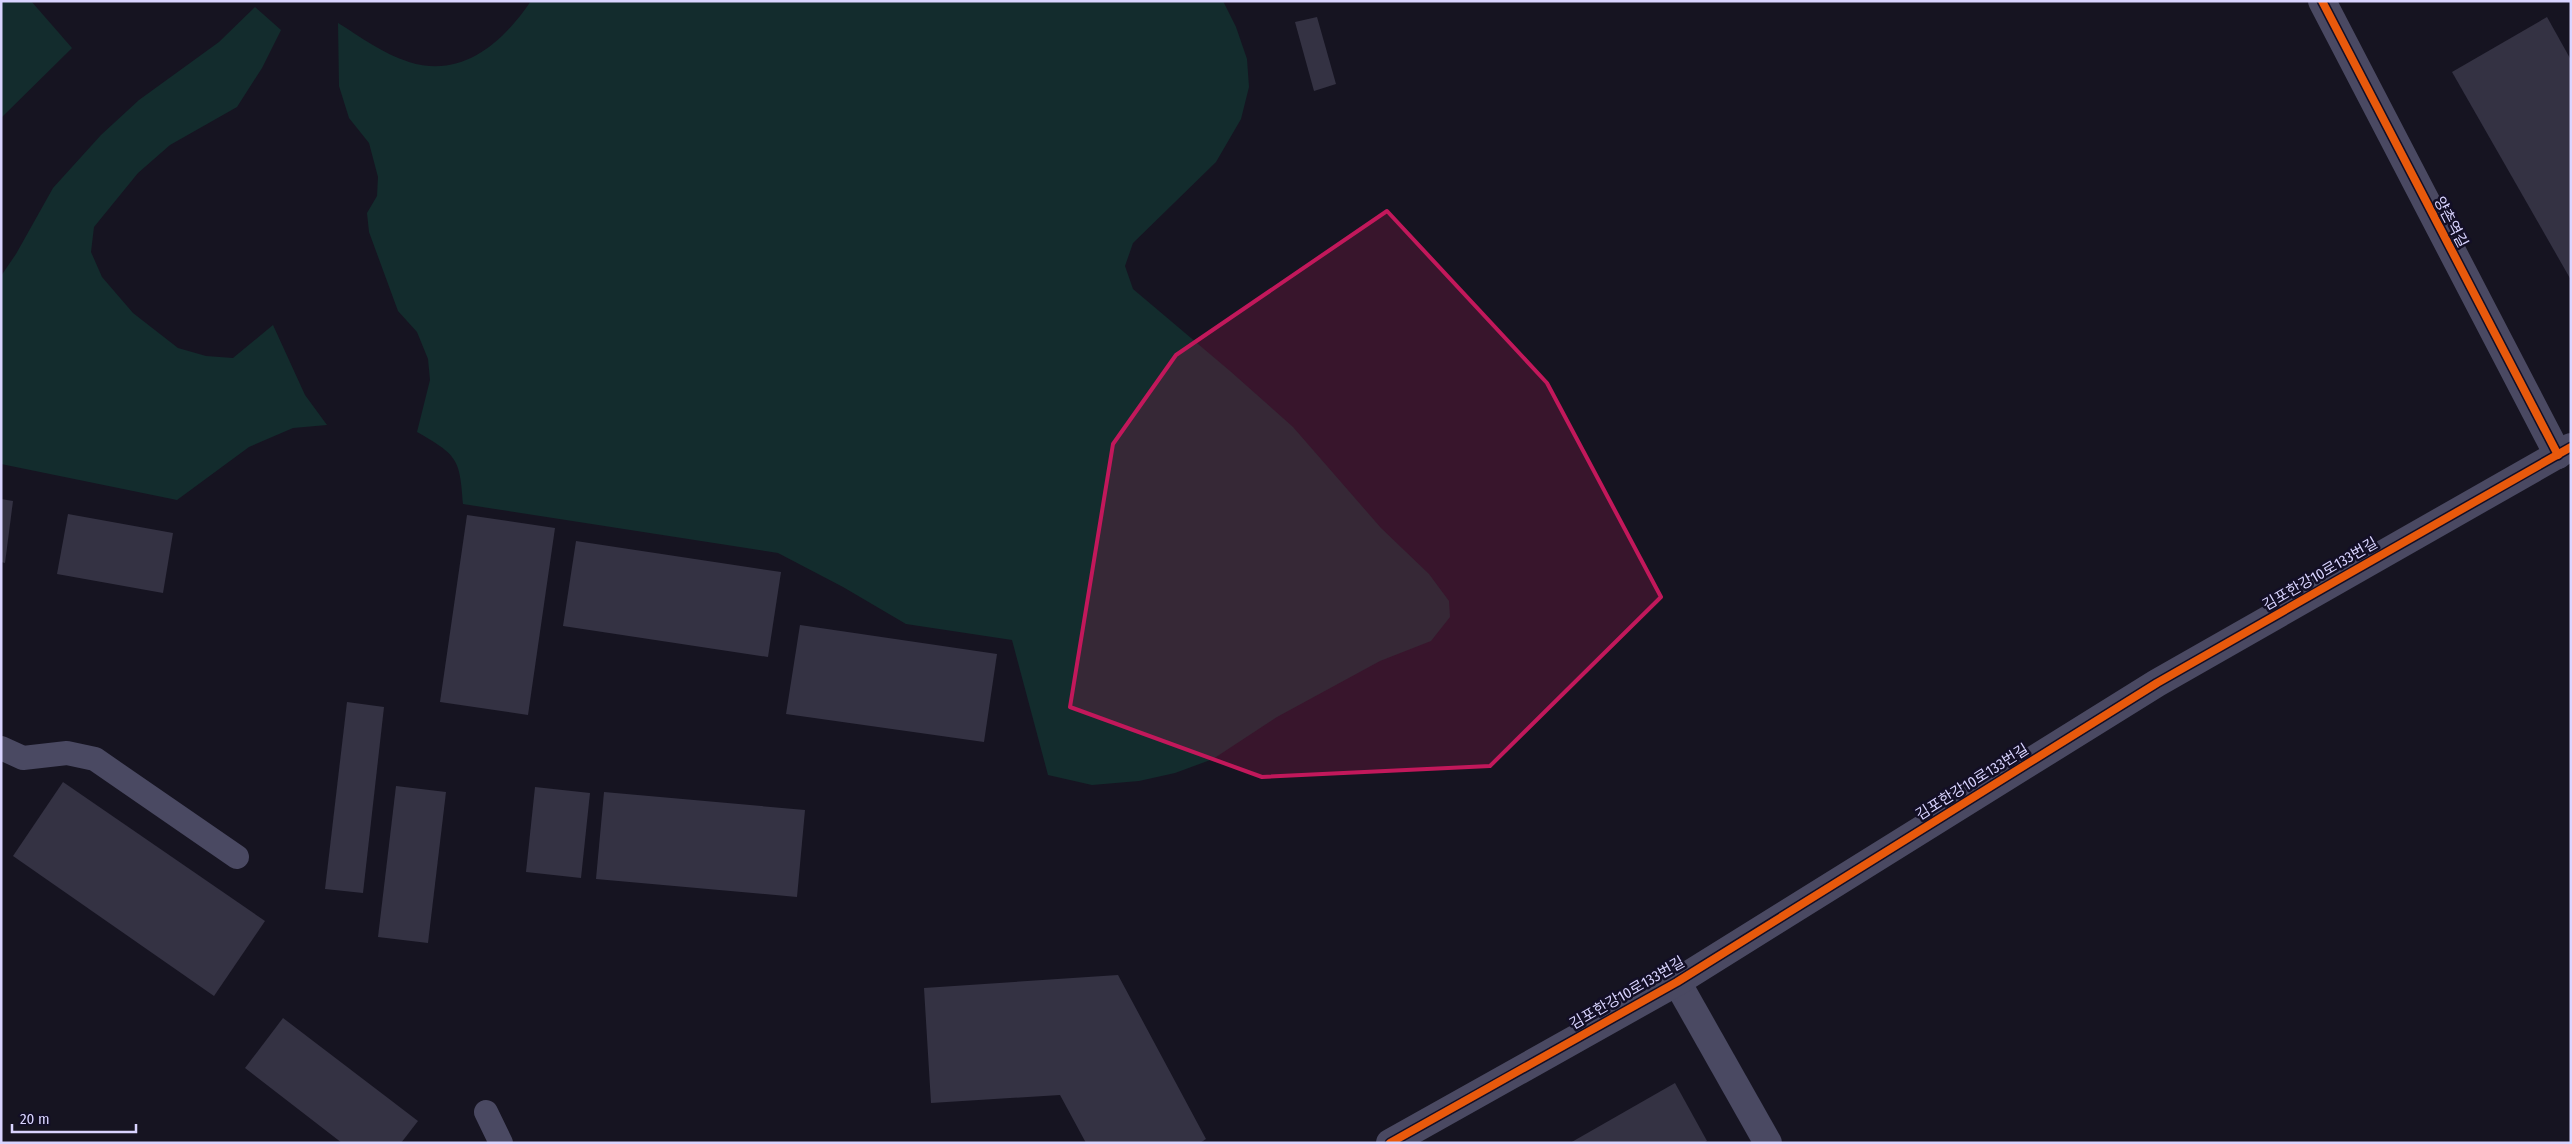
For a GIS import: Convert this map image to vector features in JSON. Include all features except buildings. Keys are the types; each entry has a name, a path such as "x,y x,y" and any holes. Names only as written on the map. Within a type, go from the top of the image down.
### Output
{"street":[{"name":"양촌역길","path":"2322,1 2564,451"},
{"name":"김포한강10로133번길","path":"1390,1143 1677,982 2157,683 2564,451"},
{"path":"1677,982 1768,1143"}],"lane":[{"path":"1,748 23,758 67,753 95,759 237,857"},
{"path":"486,1112 501,1143"}],"highlighted area":[{"path":"1387,211 1547,383 1661,597 1490,766 1262,777 1070,707 1113,444 1176,355"}],"green space":[{"path":"1,1 31,1 72,48 1,118"},
{"path":"531,1 1223,1 1236,27 1247,59 1249,87 1241,119 1216,162 1133,243 1125,266 1133,289 1293,427 1381,528 1429,574 1449,601 1450,617 1431,641 1380,661 1277,717 1213,759 1175,773 1139,781 1092,785 1048,775 1012,640 906,624 843,587 778,553 463,504 458,467 454,459 441,446 417,432 430,380 428,359 417,332 398,311 369,232 367,213 377,196 378,177 369,143 349,118 339,86 338,23 372,45 399,59 429,66 447,65 464,61 494,43 508,30"},
{"path":"255,7 281,30 262,68 237,107 170,145 138,173 94,227 91,252 102,277 133,313 178,348 206,356 233,358 273,325 305,395 327,425 293,428 249,447 177,500 1,464 1,276 16,254 53,188 101,135 139,100 219,42"}],"cycle path":[{"path":"2322,1 2558,455"},
{"path":"1390,1143 1677,982 2157,683 2571,447"}]}
